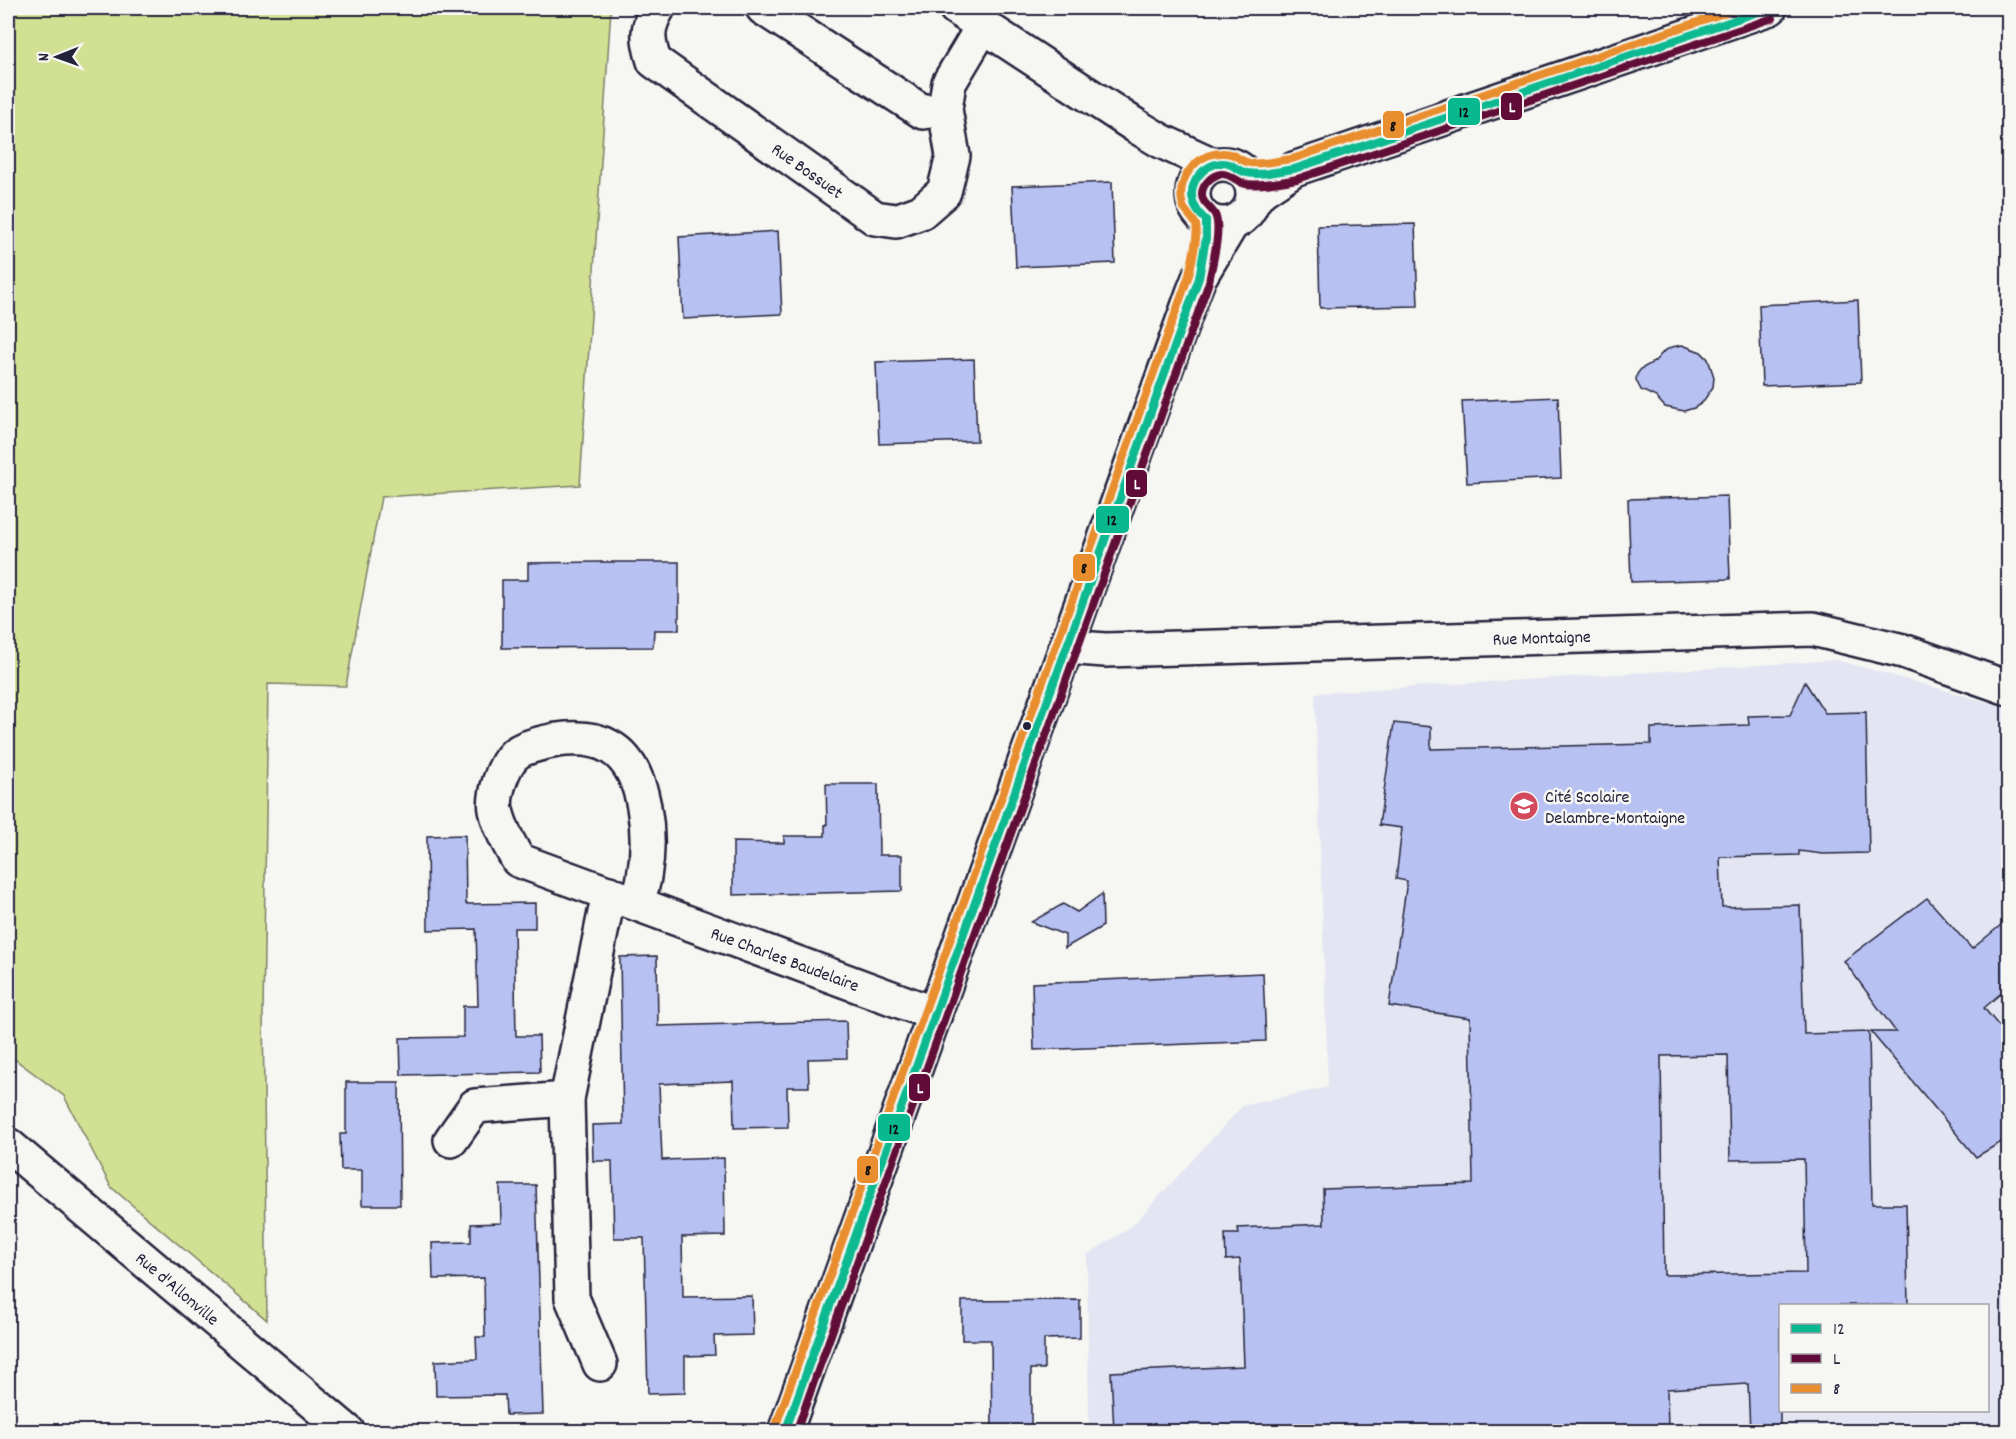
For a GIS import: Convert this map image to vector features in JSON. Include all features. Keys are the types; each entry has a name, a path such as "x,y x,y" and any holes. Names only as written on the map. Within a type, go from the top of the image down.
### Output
{"street":[{"name":"Rue Bossuet","path":"658,8 651,19 647,40 654,61 875,218 896,221 921,212 944,192 952,156 945,109 949,83 983,26"},
{"path":"763,8 924,112 945,109"},
{"path":"785,1431 1199,278 1206,238 1225,202 1231,164 1214,165 1161,141 956,8"},
{"path":"1225,202 1294,169 1770,8"},
{"path":"1161,141 1183,174 1225,202"},
{"name":"Rue Montaigne","path":"1066,646 1105,650 1204,648 1813,629 1903,651 2008,688"},
{"name":"Rue Charles Baudelaire","path":"623,898 644,878 648,840 643,800 631,767 610,747 578,738 543,742 515,754 500,779 496,808 505,838 518,860 935,1014"},
{"path":"600,1364 572,1298 567,1099 623,898"},
{"path":"451,1140 475,1106 567,1099"},
{"name":"Rue d'Allonville","path":"8,1145 348,1431"}],"shaded area":[{"path":"1837,660 2008,708 2008,1431 1089,1431 1087,1255 1133,1225 1242,1106 1328,1087 1315,693"}],"green space":[{"path":"8,8 611,8 580,485 381,497 346,686 268,684 263,1013 267,1320 111,1187 64,1096 8,1054"}],"building":[{"path":"1112,182 1115,263 1016,267 1012,186"},
{"path":"1415,224 1418,306 1320,308 1318,226"},
{"path":"778,231 782,314 683,319 679,237"},
{"path":"1858,300 1861,382 1762,386 1759,305"},
{"path":"1682,345 1701,352 1708,359 1714,377 1713,387 1702,403 1684,411 1665,407 1656,397 1641,390 1636,380 1641,369 1655,361 1664,351"},
{"path":"974,359 977,441 879,444 876,362"},
{"path":"1558,397 1561,478 1467,483 1462,401"},
{"path":"1727,496 1730,579 1631,582 1628,499"},
{"path":"679,562 679,630 654,630 653,647 502,648 502,580 528,580 528,563"},
{"path":"1805,682 1825,713 1866,712 1869,853 1823,854 1799,851 1799,855 1720,857 1722,907 1800,905 1804,1034 1869,1032 1872,1204 1906,1204 1908,1304 1779,1304 1780,1431 1750,1431 1748,1384 1667,1389 1668,1431 1114,1431 1111,1372 1244,1366 1240,1259 1226,1260 1225,1234 1239,1234 1238,1228 1324,1224 1323,1189 1473,1184 1470,1018 1389,1006 1407,881 1396,879 1402,828 1379,825 1394,723 1431,727 1431,749 1651,744 1651,728 1749,725 1748,716 1790,715","holes":["1728,1055 1730,1160 1804,1159 1806,1273 1664,1275 1661,1056"]},
{"path":"826,784 878,784 879,855 902,855 902,891 733,895 733,842 784,843 784,836 825,836"},
{"path":"465,835 466,904 535,903 535,928 514,928 516,1036 539,1036 540,1072 401,1075 400,1038 463,1037 463,1006 478,1006 476,929 428,930 427,836"},
{"path":"1102,894 1103,926 1065,948 1065,935 1031,922 1063,904 1077,912"},
{"path":"1927,898 1972,949 2008,919 2008,987 1984,1008 2008,1037 2008,1138 1976,1157 1871,1032 1896,1032 1844,961"},
{"path":"657,956 658,1026 846,1021 847,1058 808,1059 809,1087 787,1087 788,1127 734,1128 733,1081 659,1084 662,1160 724,1158 725,1236 682,1237 683,1297 752,1296 753,1335 714,1336 715,1355 685,1356 685,1393 648,1394 644,1238 614,1238 612,1161 593,1161 592,1125 623,1124 620,957"},
{"path":"1263,973 1266,1041 1034,1050 1032,983"},
{"path":"346,1082 399,1082 400,1205 362,1205 362,1170 341,1170 340,1134 346,1134"},
{"path":"500,1185 536,1185 543,1414 506,1415 505,1395 436,1396 435,1361 477,1359 476,1337 485,1337 484,1278 433,1279 432,1243 471,1242 471,1224 501,1223"},
{"path":"1080,1300 1080,1338 1044,1339 1044,1369 1031,1369 1031,1431 992,1431 991,1340 962,1340 962,1301"}],"transit line":[{"name":"8","path":"775,1428 1189,275 1197,230 1195,222 1183,206 1181,197 1182,187 1189,170 1203,158 1221,153 1255,163 1292,159 1739,8"},
{"name":"12","path":"785,1432 1199,278 1206,238 1206,220 1198,212 1193,201 1193,188 1198,176 1208,167 1221,163 1252,174 1294,169 1770,8"},
{"name":"L","path":"796,1432 1209,282 1216,249 1217,223 1216,217 1202,197 1206,183 1214,176 1221,174 1246,184 1297,179 1773,18"}],"place":[{"name":"Cité Scolaire Delambre-Montaigne","path":"1524,806"}]}
